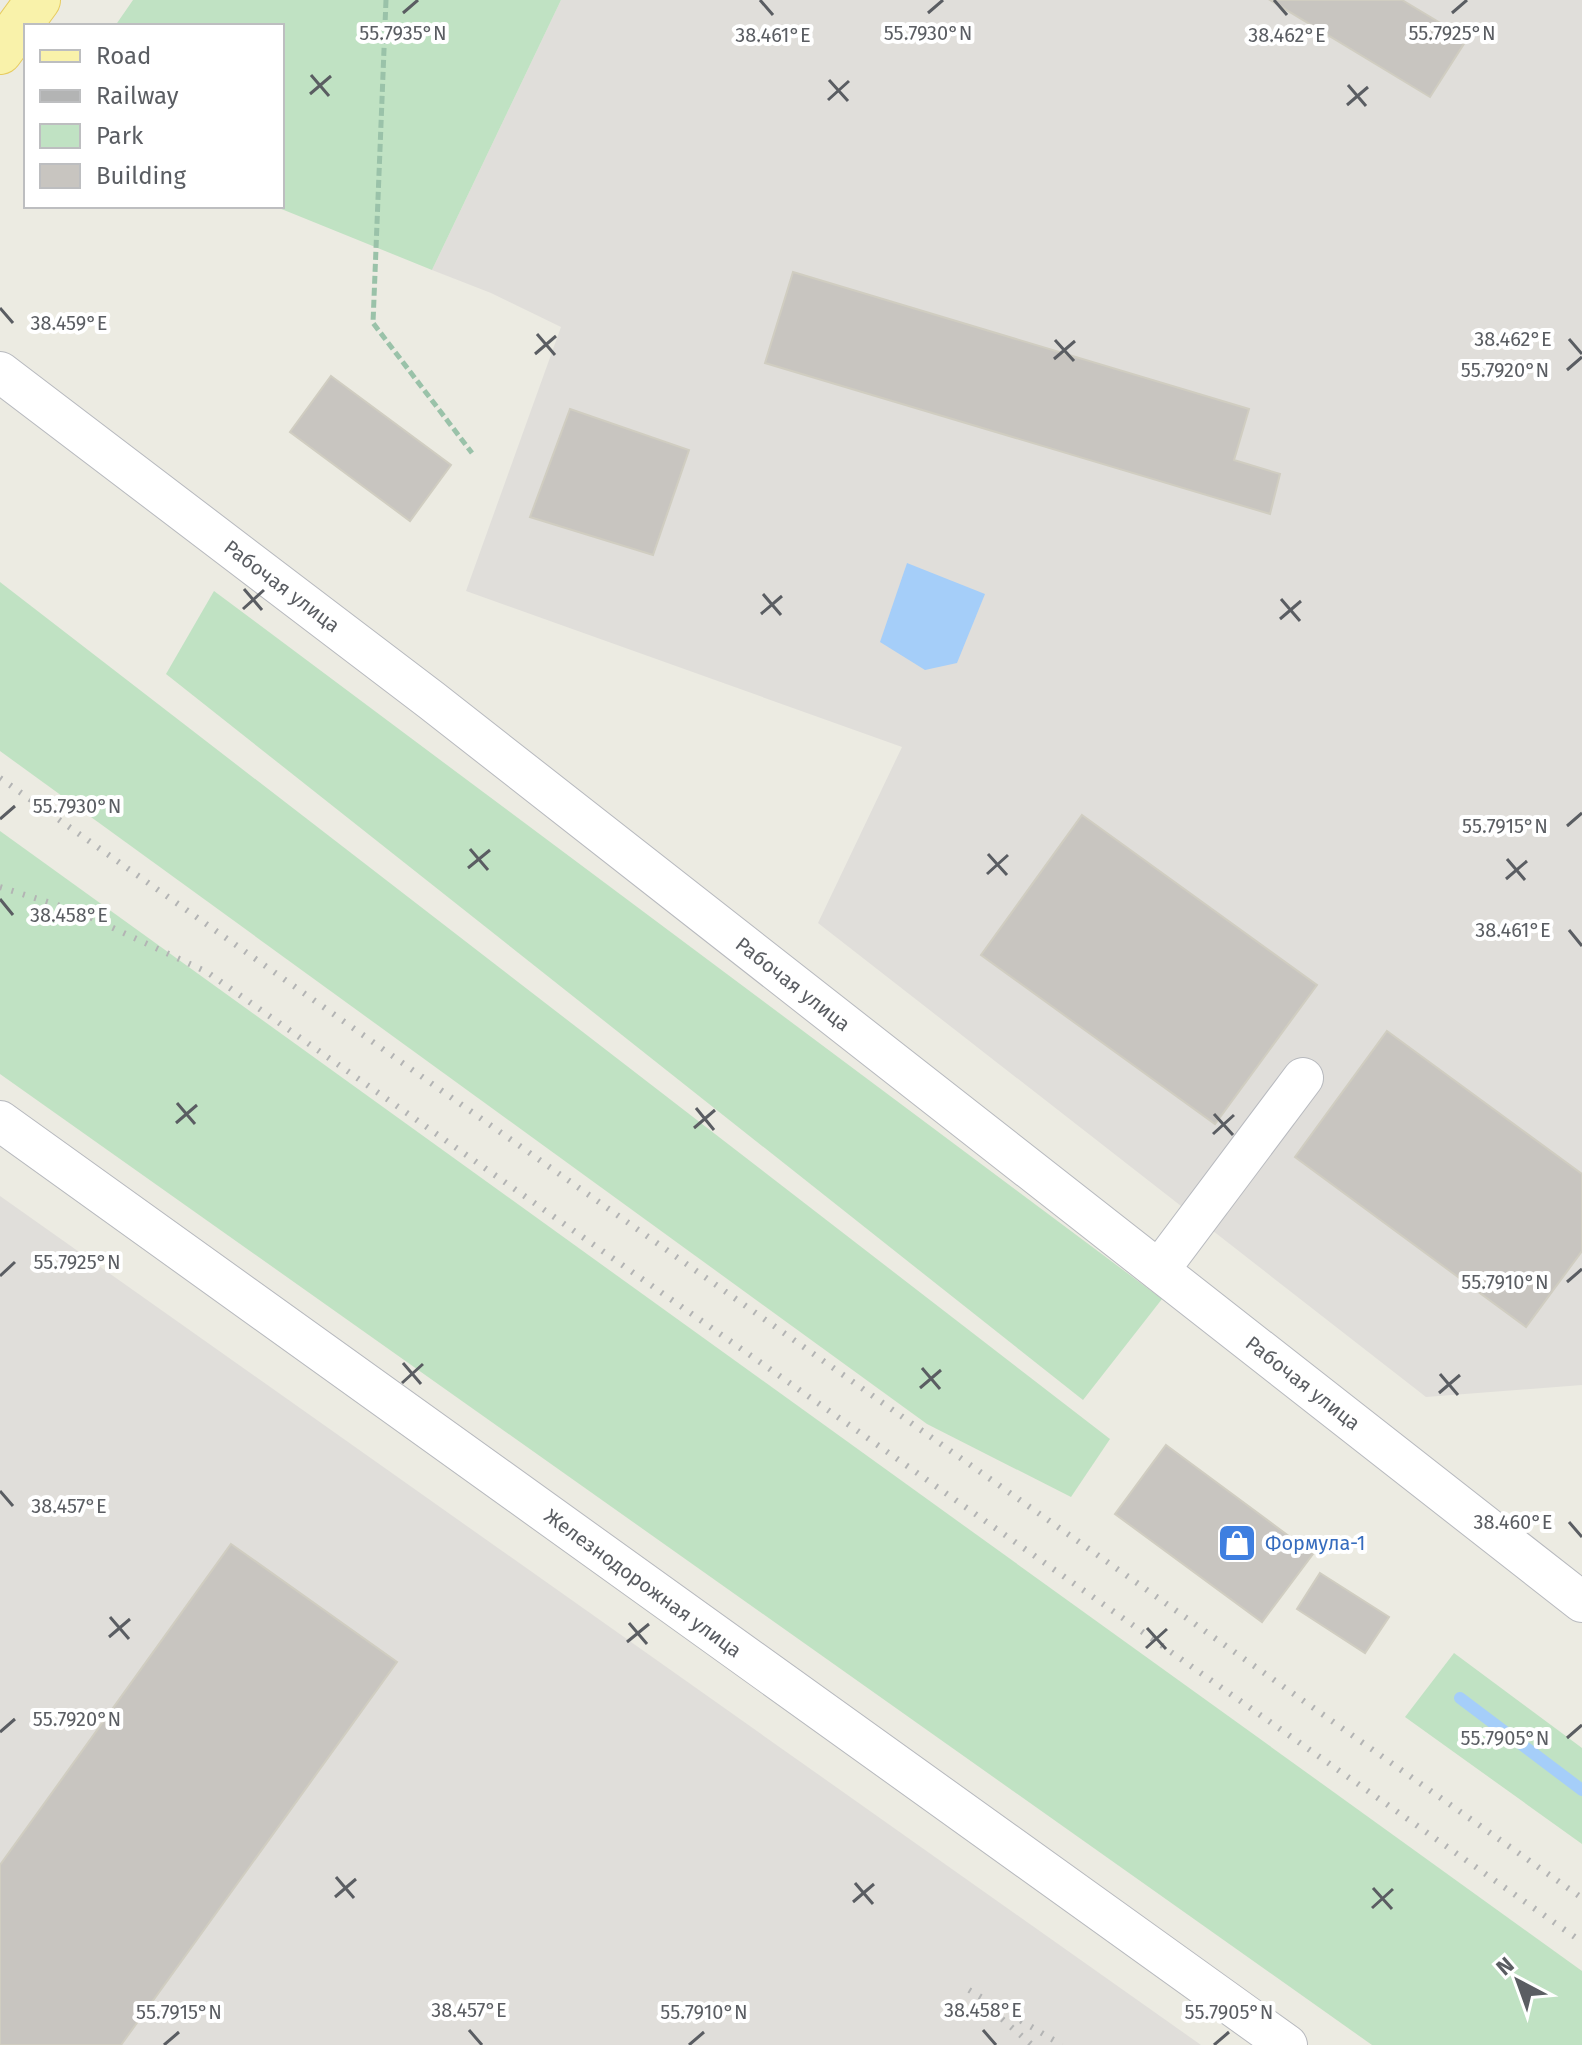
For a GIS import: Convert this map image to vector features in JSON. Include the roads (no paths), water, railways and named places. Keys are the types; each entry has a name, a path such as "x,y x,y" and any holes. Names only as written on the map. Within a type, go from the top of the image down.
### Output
{"main road":[{"path":"0,52 38,0"}],"street":[{"name":"Рабочая улица","path":"0,372 431,700 1582,1602"},
{"path":"1159,1270 1303,1078"},
{"name":"Железнодорожная улица","path":"0,1121 1287,2045"}],"water":[{"path":"907,563 985,594 957,663 925,670 880,642"}],"waterway":[{"path":"1460,1698 1582,1790"}],"railway":[{"path":"0,778 1582,1898"},
{"path":"0,887 79,912 207,972 1582,1942"},
{"path":"969,1990 1062,2045"},
{"path":"1002,2019 1032,2045"}],"place":[{"name":"Формула-1","path":"1237,1543"}]}
